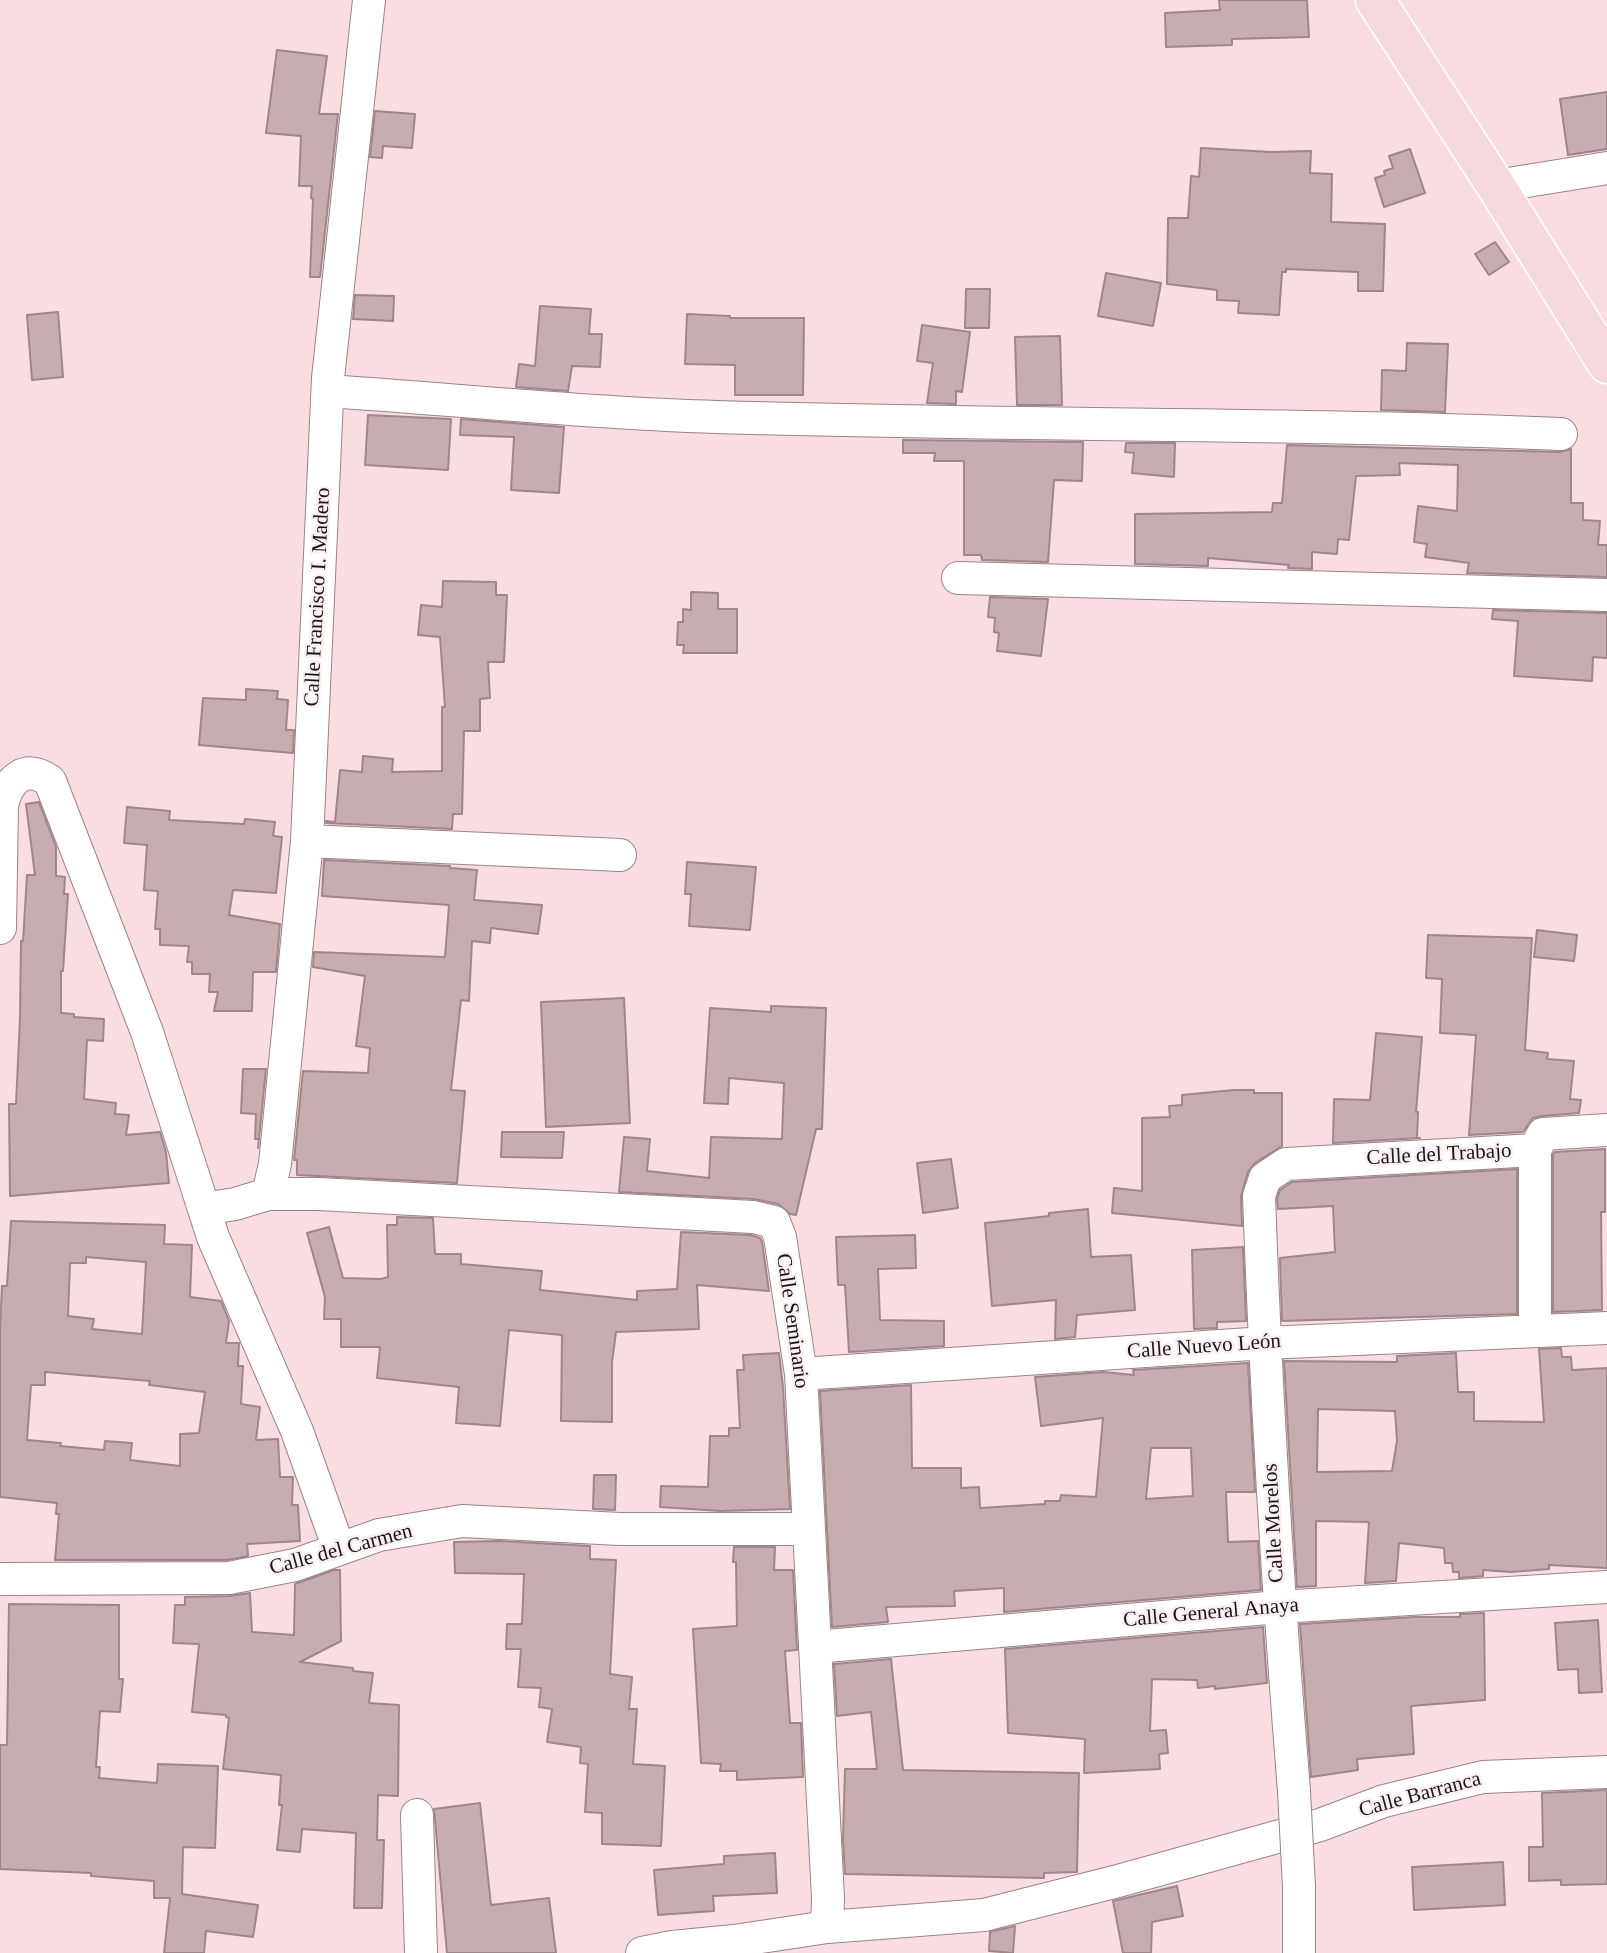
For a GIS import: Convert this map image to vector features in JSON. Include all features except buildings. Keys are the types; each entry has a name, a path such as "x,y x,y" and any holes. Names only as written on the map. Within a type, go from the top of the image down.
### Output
{"main road":[{"path":"1375,0 1607,364"}],"street":[{"name":"Calle Francisco I. Madero","path":"268,1194 275,1164 307,841 328,391 369,0"},
{"path":"1496,186 1607,168"},
{"path":"328,391 683,415 1561,433"},
{"path":"958,578 1607,595"},
{"path":"0,928 2,805 6,791 16,779 27,773 38,773 50,781 147,1032 213,1237 297,1431 339,1549"},
{"path":"307,841 620,855"},
{"name":"Calle del Trabajo","path":"1265,1178 1286,1164 1535,1150 1543,1133 1607,1130"},
{"path":"1535,1150 1535,1331"},
{"name":"Calle Morelos","path":"1265,1178 1259,1196 1265,1343 1279,1607 1294,1791 1299,1953"},
{"path":"204,1209 235,1204 268,1194"},
{"name":"Calle Seminario","path":"268,1194 318,1194 754,1217 774,1222 780,1237 801,1374 828,1898 827,1927"},
{"name":"Calle Nuevo León","path":"801,1374 1265,1343 1607,1328"},
{"name":"Calle del Carmen","path":"0,1579 229,1578 295,1565 379,1535 462,1521 620,1529 809,1529"},
{"name":"Calle General Anaya","path":"815,1647 1279,1607 1607,1587"},
{"name":"Calle Barranca","path":"642,1953 827,1927 984,1914 1118,1881 1320,1825 1384,1801 1483,1777 1607,1772"},
{"path":"417,1815 421,1953"}]}
